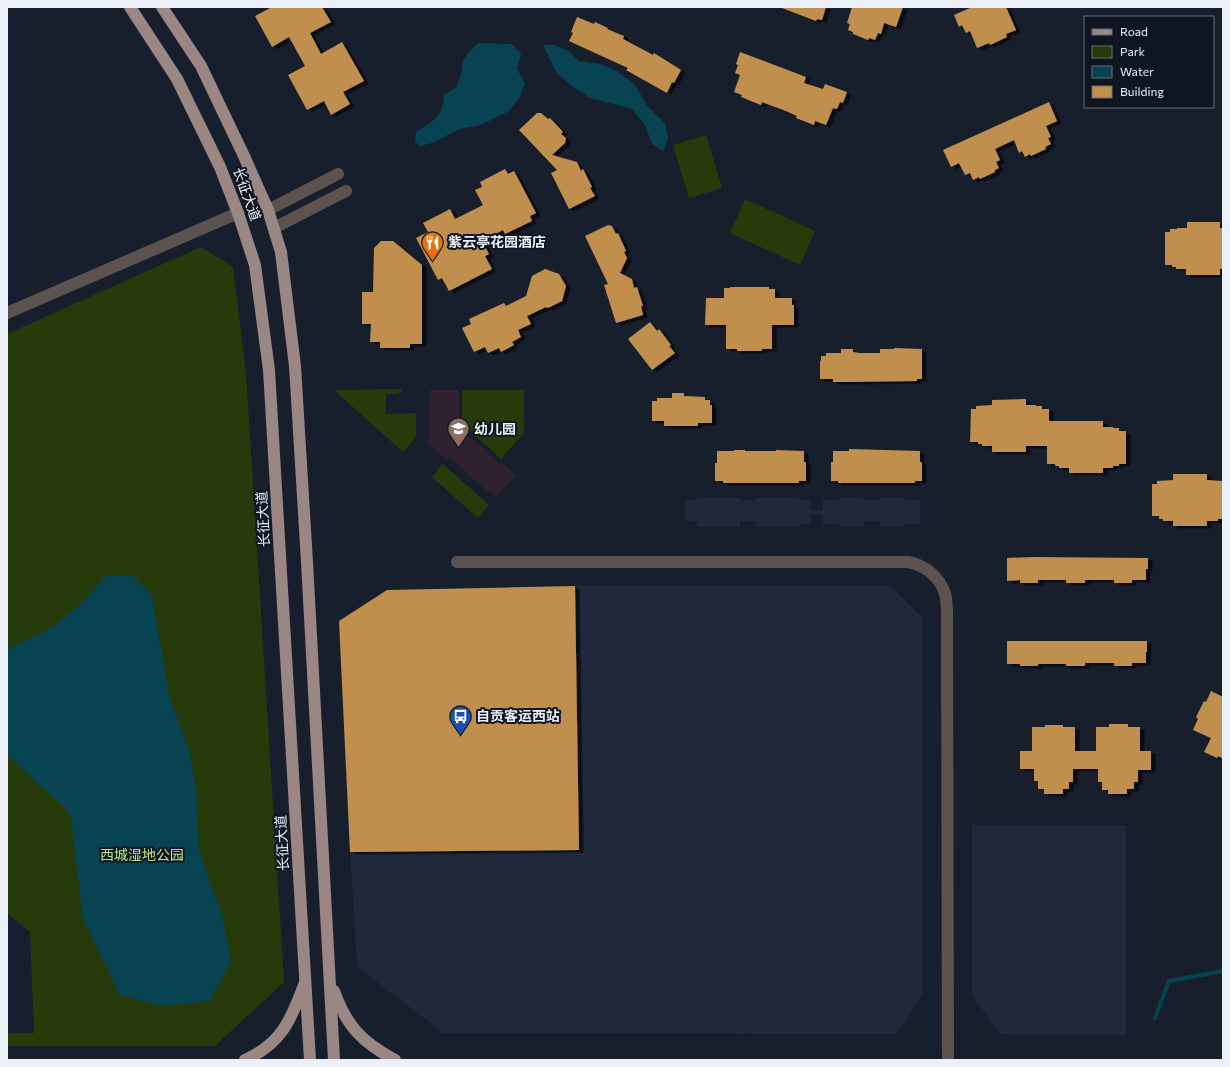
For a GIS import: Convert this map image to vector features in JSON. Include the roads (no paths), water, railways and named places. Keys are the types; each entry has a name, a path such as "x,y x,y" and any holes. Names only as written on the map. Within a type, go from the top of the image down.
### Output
{"main road":[{"name":"长征大道","path":"130,7 177,79 220,167 238,213 255,266 269,370 310,1060"},
{"name":"长征大道","path":"162,7 200,66 244,156 268,210 281,252 295,366 334,1060"},
{"path":"330,978 339,1005 350,1025 366,1042 395,1060"},
{"path":"245,1060 270,1045 284,1030 296,1007 306,980"}],"street":[{"path":"268,210 338,174"},
{"path":"274,228 346,191"},
{"path":"7,314 238,213"},
{"path":"457,562 909,562 922,566 932,573 940,583 946,595 947,609 948,1060"}],"water":[{"path":"478,43 512,44 521,54 517,69 525,83 520,97 509,111 481,125 459,129 432,143 420,146 415,141 416,132 436,118 442,108 444,94 456,88 461,75 463,61 468,53"},
{"path":"543,45 555,45 569,51 579,61 600,64 618,72 631,81 637,88 647,106 665,123 668,139 663,151 652,144 645,125 632,109 590,98 572,86 556,72"},
{"path":"107,575 133,575 152,596 169,695 190,753 197,797 199,850 223,917 231,962 210,1001 162,1006 120,995 83,919 70,813 7,754 7,649 52,628 80,604"}],"waterway":[{"path":"1155,1018 1169,981 1223,971"}],"place":[{"name":"紫云亭花园酒店","path":"433,262"},
{"name":"幼儿园","path":"459,448"},
{"name":"自贡客运西站","path":"461,736"}],"park label":[{"name":"西城湿地公园","path":"142,855"}]}
